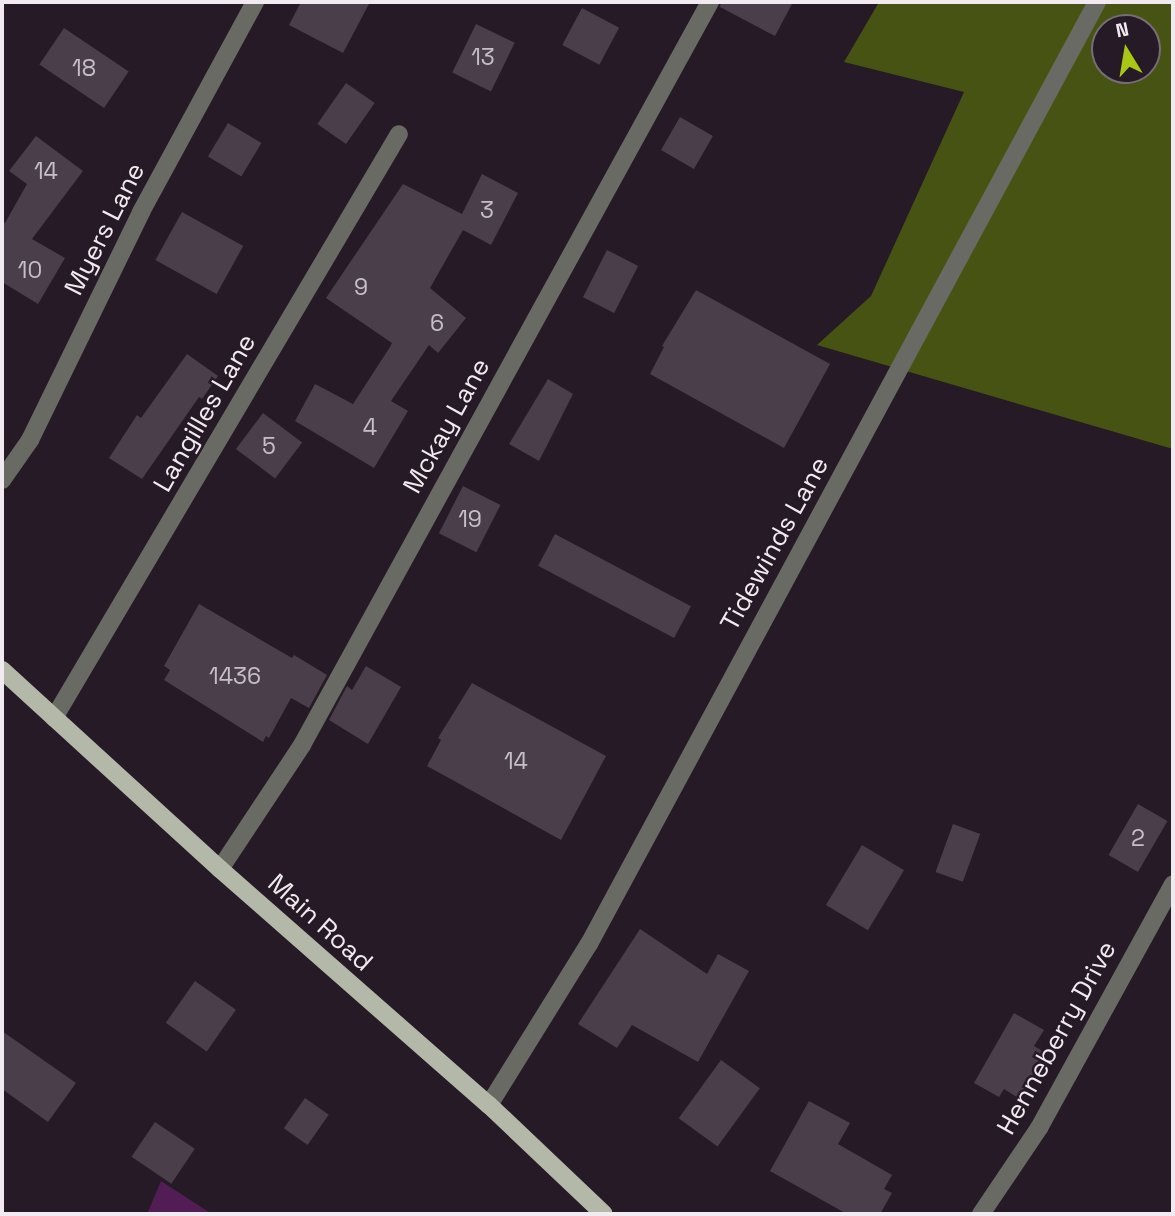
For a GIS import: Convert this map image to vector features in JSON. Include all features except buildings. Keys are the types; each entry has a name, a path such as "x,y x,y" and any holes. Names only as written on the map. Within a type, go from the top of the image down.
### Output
{"main road":[{"name":"Main Road","path":"2,670 220,869 489,1105 604,1214"}],"street":[{"name":"Myers Lane","path":"2,480 30,440 141,212 255,2"},
{"name":"Mckay Lane","path":"220,869 302,745 710,2"},
{"name":"Tidewinds Lane","path":"489,1105 589,944 1097,2"},
{"name":"Langilles Lane","path":"54,718 399,134"},
{"name":"Henneberry Drive","path":"981,1214 1039,1129 1173,884"}],"green space":[{"path":"879,2 1173,2 1173,449 817,345 871,296 964,92 844,62"}],"shaded area":[{"path":"161,1181 212,1214 147,1214"}]}
